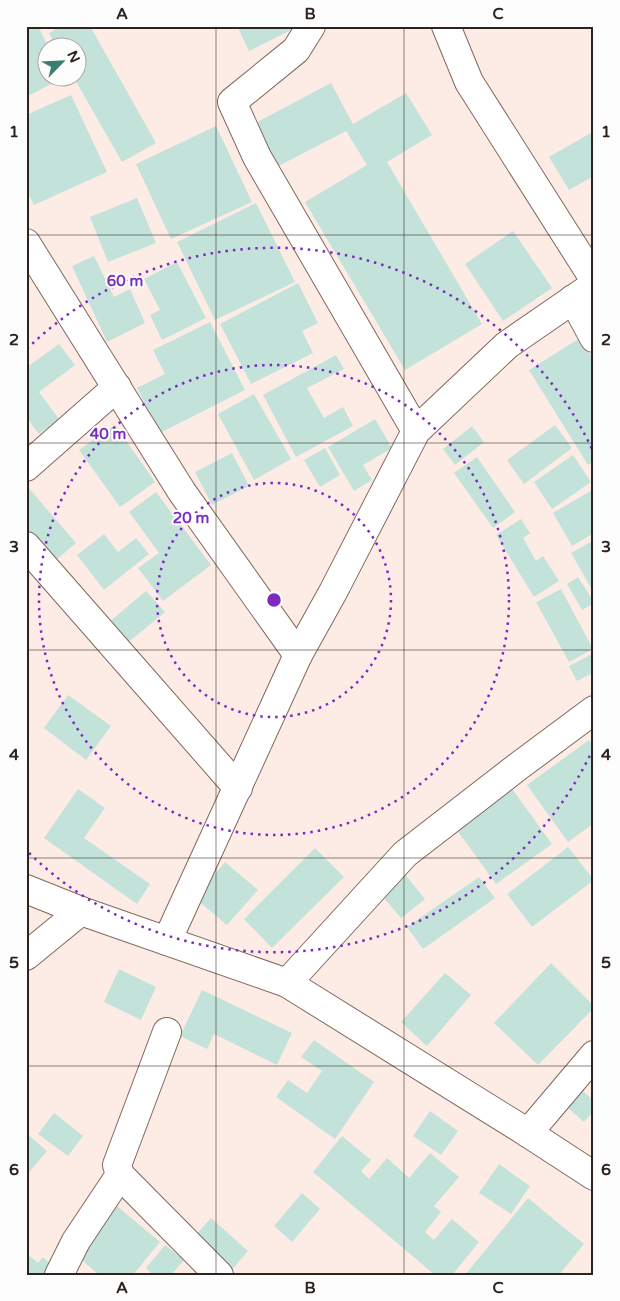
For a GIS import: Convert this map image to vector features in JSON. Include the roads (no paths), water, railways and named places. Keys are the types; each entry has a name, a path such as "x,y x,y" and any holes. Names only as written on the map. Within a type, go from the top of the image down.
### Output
{"street":[{"path":"312,26 296,50 232,102 257,157 416,431"},
{"path":"446,26 468,82 594,279"},
{"path":"26,243 182,492 298,655"},
{"path":"167,941 298,655 333,592 416,431 507,345 583,292 594,338"},
{"path":"26,467 117,387"},
{"path":"26,546 238,788"},
{"path":"287,983 405,854 594,710"},
{"path":"26,889 287,983 594,1176"},
{"path":"26,956 81,910"},
{"path":"168,1032 117,1165 120,1175 219,1275"},
{"path":"528,1133 594,1054"},
{"path":"60,1275 76,1241 120,1175"}]}
